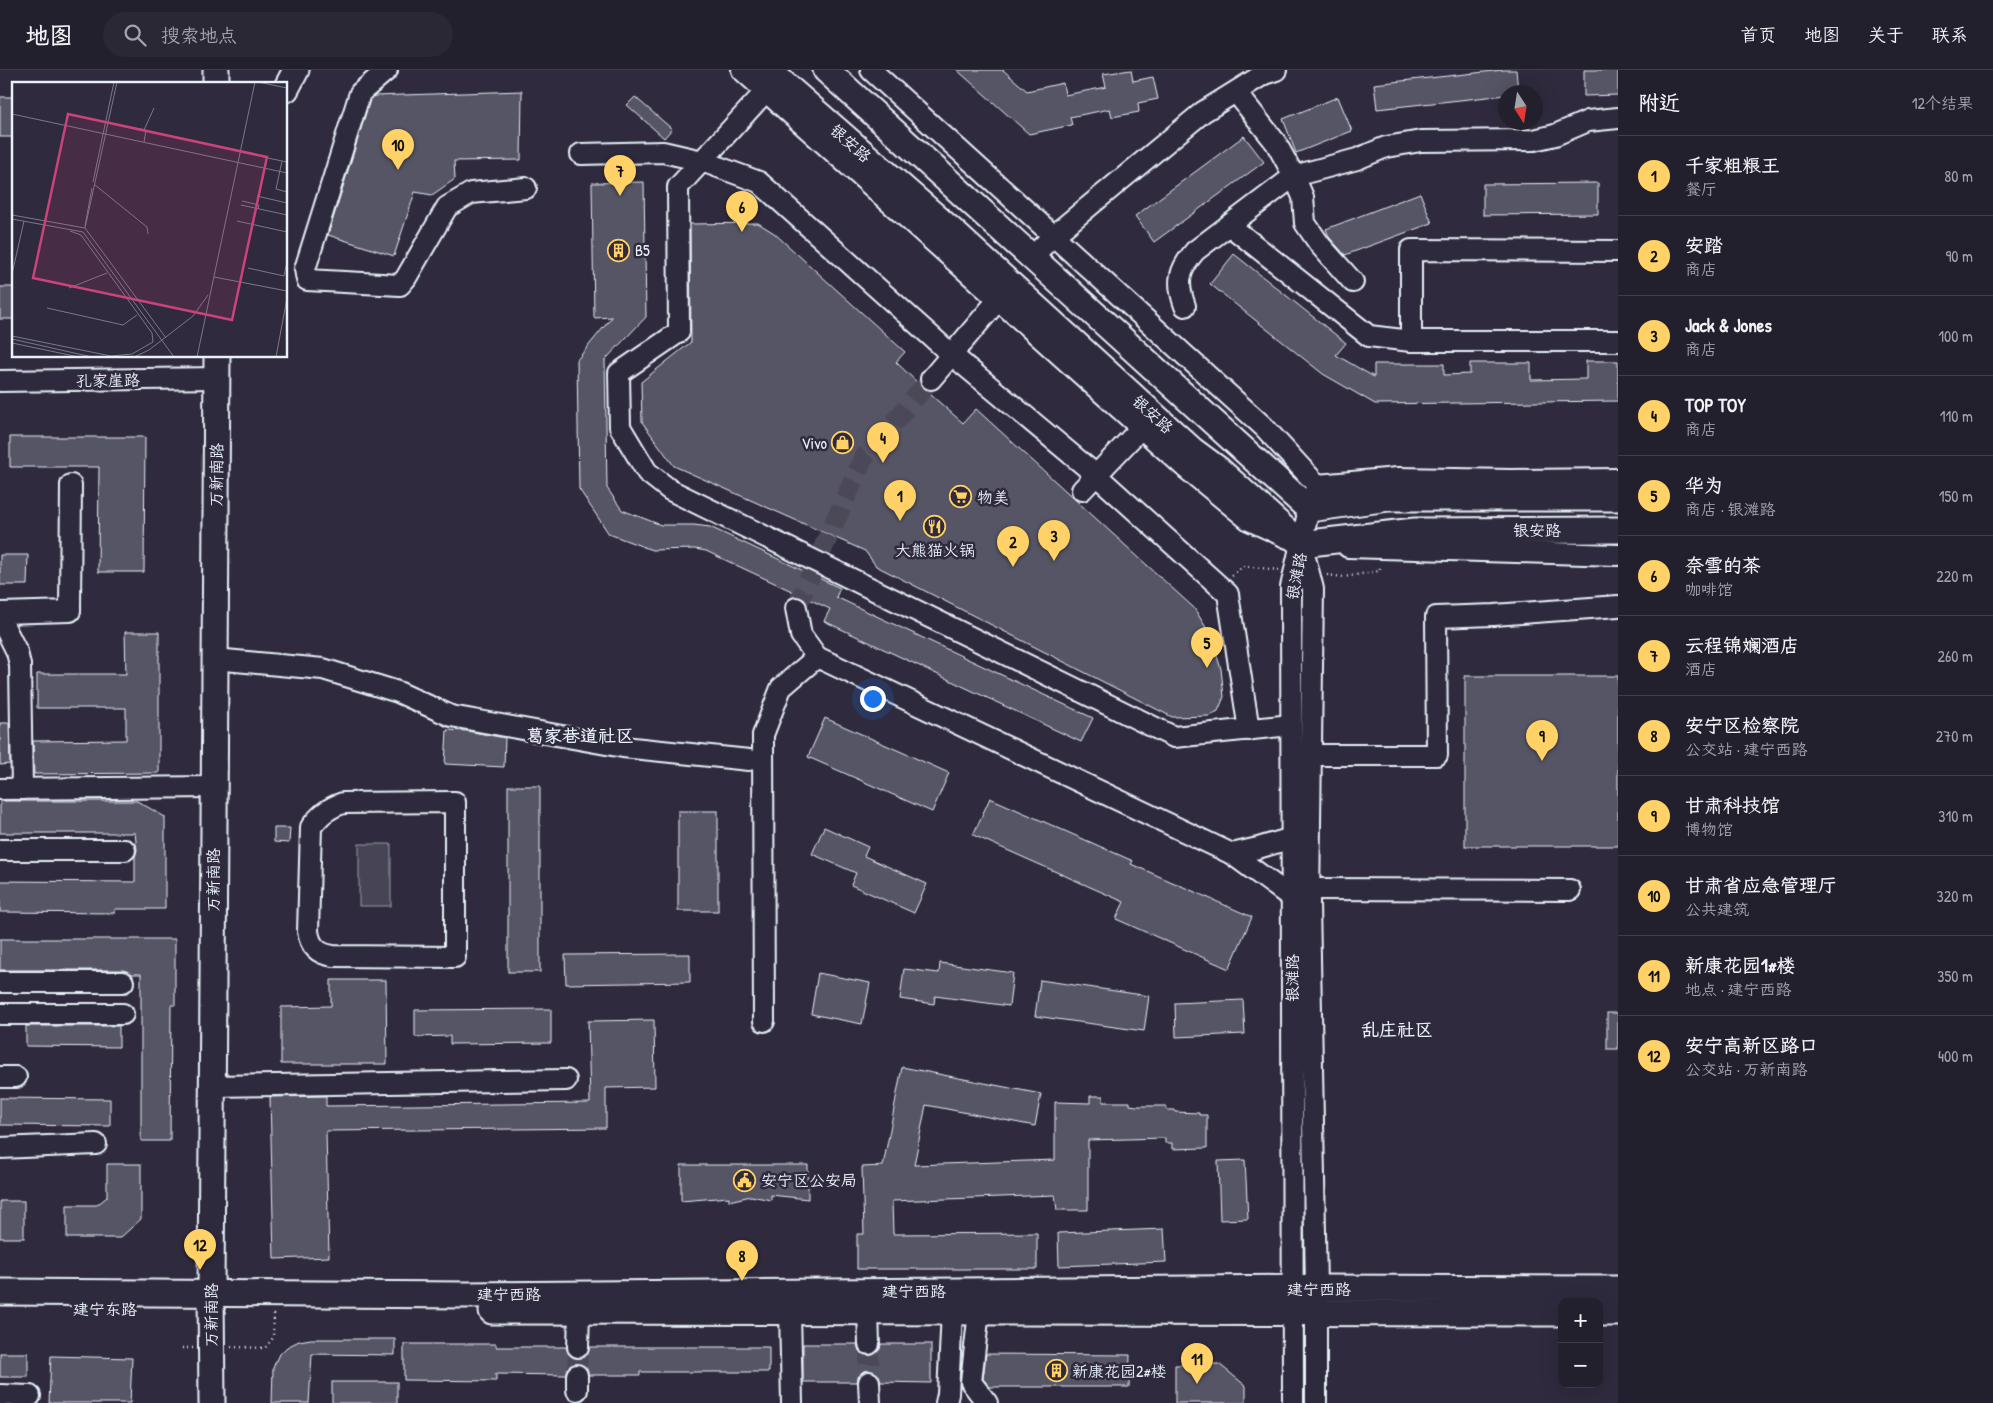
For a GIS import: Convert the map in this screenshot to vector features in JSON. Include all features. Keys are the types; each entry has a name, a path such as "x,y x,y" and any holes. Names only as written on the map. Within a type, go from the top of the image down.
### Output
{"main road":[{"path":"288,85 296,70"},
{"path":"826,70 1309,509"},
{"name":"银安路","path":"767,81 952,231 1192,450 1233,482 1302,544 1415,531 1618,530"},
{"name":"万新南路","path":"212,1403 214,659 217,367"},
{"name":"银安路","path":"1309,509 1389,498 1618,498"},
{"name":"建宁西路","path":"211,1300 274,1310 579,1312 979,1311 1305,1301 1618,1288"},
{"name":"建宁东路","path":"0,1292 211,1300"},
{"name":"建宁西路","path":"211,1300 467,1295 1305,1301 1558,1313"},
{"name":"建宁东路","path":"0,1308 211,1300"},
{"path":"1603,1313 1618,1313"}],"street":[{"path":"387,70 360,93 305,269 307,280 400,285 406,278 447,207 471,193 526,188"},
{"path":"742,70 767,81 998,300 1188,470 1250,520 1302,544 1386,549 1618,555"},
{"path":"871,70 1264,427 1317,485"},
{"path":"1032,257 1053,236 1203,112 1264,74 1276,70"},
{"path":"767,81 702,161 678,187 679,332 619,374 620,427 647,472 670,490 1174,737 1291,725"},
{"path":"1236,92 1276,143 1303,197"},
{"path":"1184,306 1180,292 1180,276 1186,262 1195,250 1294,176 1357,159 1386,147 1421,140 1534,140 1555,135 1588,121 1618,118"},
{"path":"581,154 663,152 702,161 759,182 952,355 1096,475 1228,594 1249,730"},
{"path":"1323,169 1314,173 1304,188 1305,223 1320,245 1353,282"},
{"path":"1229,226 1368,336 1411,341 1618,341"},
{"path":"1411,341 1412,250 1618,251"},
{"path":"931,379 998,300"},
{"name":"孔家崖路","path":"0,381 217,367"},
{"path":"1082,490 1141,428"},
{"path":"1317,485 1398,478 1618,479"},
{"path":"1398,478 1414,498"},
{"path":"22,789 20,665 17,652 0,618 1,613 70,611 71,485"},
{"path":"1302,544 1309,509 1317,485"},
{"name":"银滩路","path":"1300,893 1292,838 1291,587 1302,544"},
{"name":"银滩路","path":"1302,544 1313,589 1310,755 1300,893 1305,1301"},
{"path":"1310,755 1437,755 1436,617 1494,615 1618,606"},
{"path":"796,608 802,635 817,657 1232,854 1300,893 1570,890"},
{"path":"764,1021 763,735 782,688 817,657"},
{"path":"214,659 323,669 398,692 451,716 623,747 749,760"},
{"path":"0,789 214,787"},
{"path":"454,802 455,957 333,956 318,951 309,939 308,931 311,827 319,816 330,808 343,803 454,802"},
{"path":"1232,854 1292,838"},
{"path":"0,850 125,850"},
{"path":"0,982 123,982"},
{"path":"0,1014 123,1014"},
{"path":"212,1086 566,1080"},
{"path":"0,1148 96,1144"},
{"path":"1293,1403 1305,1301"},
{"path":"1305,1301 1316,1403"},
{"path":"790,1311 792,1403"},
{"path":"868,1311 869,1344"},
{"path":"946,1403 952,1311"},
{"path":"979,1311 971,1382 987,1403"},
{"path":"578,1347 579,1312"},
{"path":"869,1382 870,1403"},
{"path":"0,1395 30,1396"}],"path":[{"path":"182,1348 265,1348 274,1338 274,1310"}],"shaded area":[{"path":"359,844 391,844 391,906 359,906"}],"building":[{"path":"957,70 1003,70 1027,91 1063,83 1065,95 1106,87 1103,74 1131,70 1133,81 1153,77 1158,99 1138,103 1139,112 1112,117 1110,109 1070,117 1072,125 1029,134"},
{"path":"1516,70 1517,85 1498,85 1498,96 1377,109 1374,84"},
{"path":"1584,70 1618,70 1618,95 1584,96"},
{"path":"522,91 521,160 454,161 455,179 432,195 415,192 394,256 328,235 370,100 374,96"},
{"path":"0,97 12,97 12,137 0,137"},
{"path":"635,97 672,129 664,138 627,105"},
{"path":"1338,97 1352,131 1296,153 1283,119"},
{"path":"1244,136 1264,162 1154,242 1135,216"},
{"path":"644,182 646,317 605,360 607,488 622,510 661,525 710,527 840,588 836,597 1093,718 1081,742 824,621 830,609 706,551 695,549 652,550 609,534 579,489 577,360 612,317 594,318 592,183"},
{"path":"1598,183 1598,214 1483,215 1483,184"},
{"path":"1420,193 1432,223 1345,255 1329,237 1326,229"},
{"path":"758,223 774,233 905,352 896,362 923,388 963,423 976,409 1194,608 1210,634 1221,669 1224,697 1218,711 1209,716 1172,717 876,566 865,551 674,466 642,422 641,382 691,342 690,224"},
{"path":"1234,254 1346,343 1336,355 1374,377 1374,364 1444,364 1444,375 1470,374 1470,363 1531,363 1531,380 1586,379 1586,361 1618,361 1618,401 1375,404 1323,374 1210,284"},
{"path":"0,287 12,287 12,319 0,319"},
{"path":"10,437 145,437 144,572 98,572 99,467 10,467"},
{"path":"0,555 28,555 27,585 0,585"},
{"path":"125,632 159,632 159,773 34,774 33,741 126,740 126,708 37,708 37,674 126,674"},
{"path":"1465,676 1618,676 1618,846 1465,846"},
{"path":"825,718 949,773 932,812 808,757"},
{"path":"0,723 9,723 10,764 0,765"},
{"path":"447,730 467,731 505,738 504,767 445,764"},
{"path":"508,786 540,786 540,972 508,972"},
{"path":"990,798 1133,861 1131,864 1252,917 1229,969 1116,919 1124,902 973,835"},
{"path":"0,801 137,801 165,817 165,909 115,909 115,913 0,912 0,881 135,882 135,857 137,850 135,833 0,833"},
{"path":"678,811 718,811 718,911 678,911"},
{"path":"824,827 868,847 864,856 927,884 914,913 851,885 856,873 812,854"},
{"path":"274,828 290,828 289,843 274,842"},
{"path":"0,939 175,939 175,1005 171,1005 170,1141 141,1141 141,974 132,974 123,970 0,970"},
{"path":"690,954 690,982 566,984 565,955"},
{"path":"940,963 1013,973 1009,1006 935,996 934,1004 900,999 904,969 939,973"},
{"path":"818,973 870,983 862,1024 811,1014"},
{"path":"331,980 386,980 387,1064 281,1064 281,1007 331,1006"},
{"path":"1040,980 1149,996 1144,1031 1035,1016"},
{"path":"1243,1000 1245,1034 1176,1037 1175,1003"},
{"path":"551,1009 551,1043 450,1044 450,1036 415,1037 415,1010"},
{"path":"1607,1013 1618,1013 1618,1049 1607,1049"},
{"path":"654,1020 655,1087 606,1088 606,1128 326,1131 329,1257 274,1259 270,1097 326,1096 326,1106 590,1103 588,1021"},
{"path":"26,1026 119,1026 119,1047 26,1046"},
{"path":"902,1067 1041,1094 1035,1126 926,1105 914,1165 1055,1160 1055,1102 1090,1103 1090,1096 1103,1096 1103,1102 1130,1102 1130,1105 1137,1106 1166,1106 1166,1110 1175,1110 1175,1112 1207,1115 1207,1148 1172,1149 1172,1143 1165,1143 1165,1138 1088,1140 1088,1210 1057,1210 1055,1195 892,1201 893,1234 1037,1233 1037,1269 857,1269 857,1234 864,1234 862,1167 883,1166"},
{"path":"0,1098 110,1099 110,1126 0,1125"},
{"path":"1245,1160 1248,1219 1220,1220 1218,1161"},
{"path":"107,1164 141,1164 141,1219 120,1238 67,1238 67,1205 97,1205 107,1197"},
{"name":"安宁区公安局","path":"681,1165 808,1165 808,1199 771,1195 771,1200 751,1196 729,1201 729,1197 681,1201"},
{"path":"0,1201 24,1201 24,1238 0,1238"},
{"path":"1164,1229 1166,1262 1059,1266 1058,1233"},
{"path":"311,1339 395,1339 395,1355 312,1354 309,1403 272,1403 273,1368 278,1356 287,1347 299,1341"},
{"path":"404,1344 496,1344 496,1347 566,1347 571,1357 578,1359 588,1354 590,1347 769,1347 769,1372 640,1372 640,1375 589,1375 583,1365 577,1363 567,1369 565,1375 496,1374 496,1381 404,1380"},
{"path":"803,1344 857,1344 859,1351 869,1356 876,1354 881,1344 931,1344 931,1383 881,1382 879,1375 869,1370 862,1372 857,1382 803,1382"},
{"path":"0,1353 28,1353 28,1377 0,1377"},
{"name":"新康花园2#楼","path":"986,1354 1130,1355 1129,1387 990,1387 983,1379"},
{"path":"51,1356 132,1358 130,1403 49,1403"},
{"path":"1219,1364 1246,1386 1246,1403 1175,1403 1175,1365"},
{"path":"332,1382 397,1382 397,1403 332,1403"}],"tunnel":[{"path":"796,608 863,459 931,379"},
{"path":"869,1344 869,1382"},
{"path":"577,1375 578,1347"}],"place":[{"name":"甘肃省应急管理厅","path":"398,170"},
{"name":"云程锦斓酒店","path":"620,196"},
{"name":"奈雪的茶","path":"742,232"},
{"name":"B5","path":"619,250"},
{"name":"Vivo","path":"843,443"},
{"name":"TOP TOY","path":"883,463"},
{"name":"物美","path":"961,497"},
{"name":"千家粗粮王","path":"900,521"},
{"name":"大熊猫火锅","path":"935,526"},
{"name":"Jack & Jones","path":"1054,561"},
{"name":"安踏","path":"1013,567"},
{"name":"华为","path":"1207,668"},
{"name":"甘肃科技馆","path":"1542,761"},
{"name":"安宁区公安局","path":"745,1180"},
{"name":"安宁高新区路口","path":"200,1270"},
{"name":"安宁区检察院","path":"742,1281"},
{"name":"新康花园2#楼","path":"1056,1371"},
{"name":"新康花园1#楼","path":"1197,1384"}],"district":[{"name":"葛家巷道社区","path":"580,736"},
{"name":"乱庄社区","path":"1397,1030"}]}
